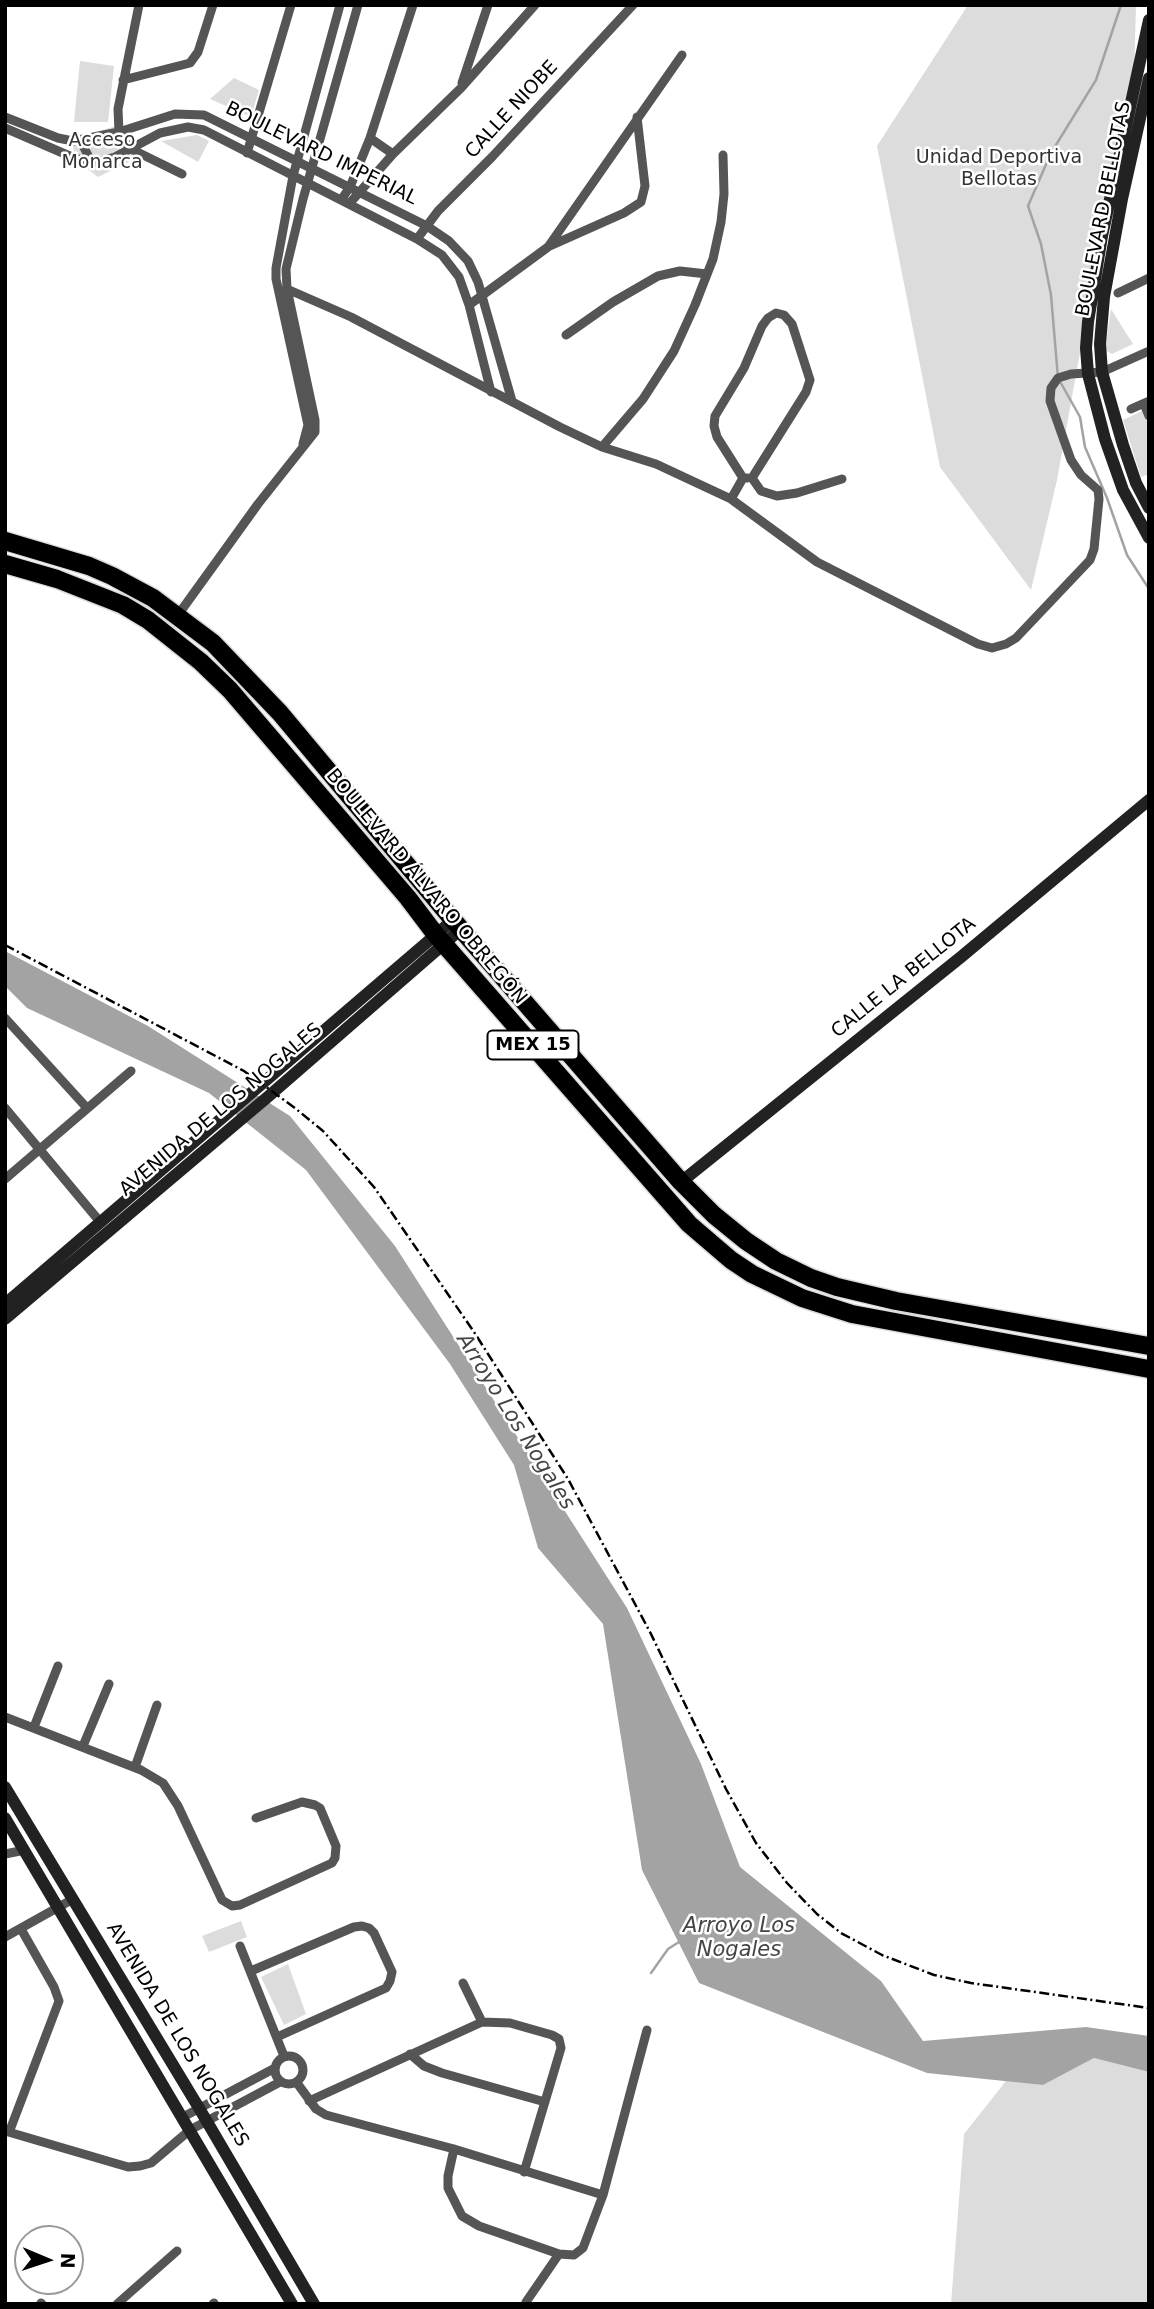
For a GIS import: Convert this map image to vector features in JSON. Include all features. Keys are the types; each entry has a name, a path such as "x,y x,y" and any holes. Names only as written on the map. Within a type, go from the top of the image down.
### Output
{"highway":[{"name":"BOULEVARD ÁLVARO OBREGÓN","path":"5,541 89,566 134,587 178,615 212,643 280,713 457,924 681,1182 714,1215 746,1241 776,1261 824,1283 896,1301 1149,1346"},
{"name":"BOULEVARD ÁLVARO OBREGÓN","path":"5,565 57,579 123,606 148,620 201,662 230,690 440,939 712,1247 752,1274 802,1298 852,1314 1149,1369"}],"main road":[{"name":"BOULEVARD BELLOTAS","path":"1148,23 1116,198 1100,344 1102,372 1123,445 1136,483 1149,508"},
{"name":"BOULEVARD BELLOTAS","path":"1148,84 1116,198 1091,303 1086,348 1088,374 1105,439 1123,490 1149,538"},
{"name":"CALLE LA BELLOTA","path":"681,1182 967,953 1149,800"},
{"name":"AVENIDA DE LOS NOGALES","path":"5,1319 457,924"},
{"name":"AVENIDA DE LOS NOGALES","path":"5,1304 233,1118"},
{"name":"AVENIDA DE LOS NOGALES","path":"5,1787 314,2304"},
{"name":"AVENIDA DE LOS NOGALES","path":"5,1818 292,2304"}],"street":[{"path":"139,5 117,109 119,132 129,148 182,174"},
{"path":"123,80 190,63 198,52 213,5"},
{"path":"247,153 291,5"},
{"path":"301,449 308,425 276,279 293,176 340,5"},
{"path":"178,615 250,515 313,436 316,427 287,289 286,269 307,183 358,5"},
{"path":"354,189 413,5"},
{"path":"461,88 488,5"},
{"path":"345,202 354,189 461,88 535,5"},
{"name":"CALLE NIOBE","path":"417,240 438,211 633,5"},
{"path":"548,247 682,55"},
{"name":"BOULEVARD IMPERIAL","path":"5,117 58,138 80,140 119,132 175,114 204,115 427,226 459,249 468,261 482,297 512,401"},
{"path":"470,305 548,247 624,213 641,202 645,186 638,117"},
{"name":"BOULEVARD IMPERIAL","path":"92,163 110,160 160,133 188,127 204,130 417,240 442,255 453,267 464,288 491,392"},
{"path":"5,128 92,163"},
{"path":"370,138 393,154"},
{"path":"80,140 92,163"},
{"path":"602,447 643,399 674,351 707,274 721,222 724,194 723,155"},
{"path":"566,335 612,302 658,276 680,271 707,274"},
{"path":"1118,293 1149,278"},
{"path":"287,289 363,323 560,428 602,447 656,464 731,499 817,562 978,644 992,648 1016,638 1090,560 1094,549 1098,490 1081,475 1071,460 1050,401 1051,388 1058,378 1071,374 1102,372 1149,351"},
{"path":"1091,303 1104,297"},
{"path":"731,499 748,478 806,392 810,380 792,324 784,315 776,313 762,326 744,368 715,416 717,437 748,478 761,491 777,496 842,480"},
{"path":"1131,409 1146,403 1149,415"},
{"path":"1123,490 1136,483"},
{"path":"5,1018 87,1108"},
{"path":"5,1179 131,1071"},
{"path":"5,1108 102,1223"},
{"path":"34,1727 58,1666"},
{"path":"83,1746 109,1684"},
{"path":"135,1767 157,1705"},
{"path":"5,1717 153,1775 171,1793 222,1900 232,1906 240,1905 332,1863 335,1858 336,1846 320,1808 315,1805 302,1802 256,1818"},
{"path":"5,1854 25,1850"},
{"path":"7,1934 21,1929 73,1899"},
{"path":"251,1971 354,1927 362,1927 369,1928 374,1933 392,1972 386,1988 278,2037"},
{"path":"21,1929 54,1987 59,2001 7,2130 128,2167 151,2163 190,2130 280,2082"},
{"path":"240,1946 284,2056"},
{"path":"464,1983 482,2022"},
{"path":"309,2101 482,2022 510,2023 552,2035 559,2039 561,2048 524,2172"},
{"path":"454,2149 448,2188 462,2216 479,2226 559,2254 574,2255 582,2252 603,2195 647,2030"},
{"path":"410,2054 424,2066 442,2073 545,2102"},
{"path":"284,2056 298,2058 302,2064 302,2078 296,2083 285,2084 275,2075 278,2061 284,2056"},
{"path":"183,2117 275,2068"},
{"path":"296,2083 316,2109 326,2115 454,2149 603,2195"},
{"path":"117,2304 177,2251"},
{"path":"526,2302 559,2254"}],"green space":[{"name":"Unidad Deportiva Bellotas","path":"968,5 1136,5 1134,77 1101,236 1057,480 1031,590 940,467 877,146"},
{"path":"80,61 114,66 108,122 74,122"},
{"path":"234,78 259,90 251,117 210,99"},
{"name":"Acceso Monarca","path":"119,125 128,150 135,159 98,177 78,162 70,140"},
{"path":"197,135 209,141 198,162 161,141"},
{"path":"1111,309 1133,344 1112,354 1105,350"},
{"path":"1142,411 1149,426 1149,474 1141,477 1123,420"},
{"path":"241,1921 247,1937 209,1952 202,1936"},
{"path":"288,1964 306,2014 284,2025 261,1977"},
{"path":"1094,2058 1149,2072 1149,2304 951,2304 964,2134 1006,2081 1043,2085"}],"water":[{"name":"Arroyo Los Nogales","path":"5,951 148,1026 290,1116 395,1246 627,1608 701,1764 740,1867 881,1981 923,2041 1086,2027 1149,2036 1149,2072 1094,2058 1043,2085 927,2073 699,1983 642,1870 603,1624 538,1548 514,1465 450,1364 306,1170 209,1093 27,1008 5,986"}],"waterway":[{"path":"1121,5 1096,80 1051,153 1028,206 1041,244 1051,295 1058,378 1080,417 1085,447 1127,555 1149,589"},
{"path":"651,1973 668,1949 679,1942"}],"railway":[{"path":"5,945 244,1071 323,1131 374,1187 474,1332 568,1479 650,1632 726,1789 756,1843 787,1883 817,1914 841,1933 882,1955 934,1975 971,1983 1149,2008"}]}
